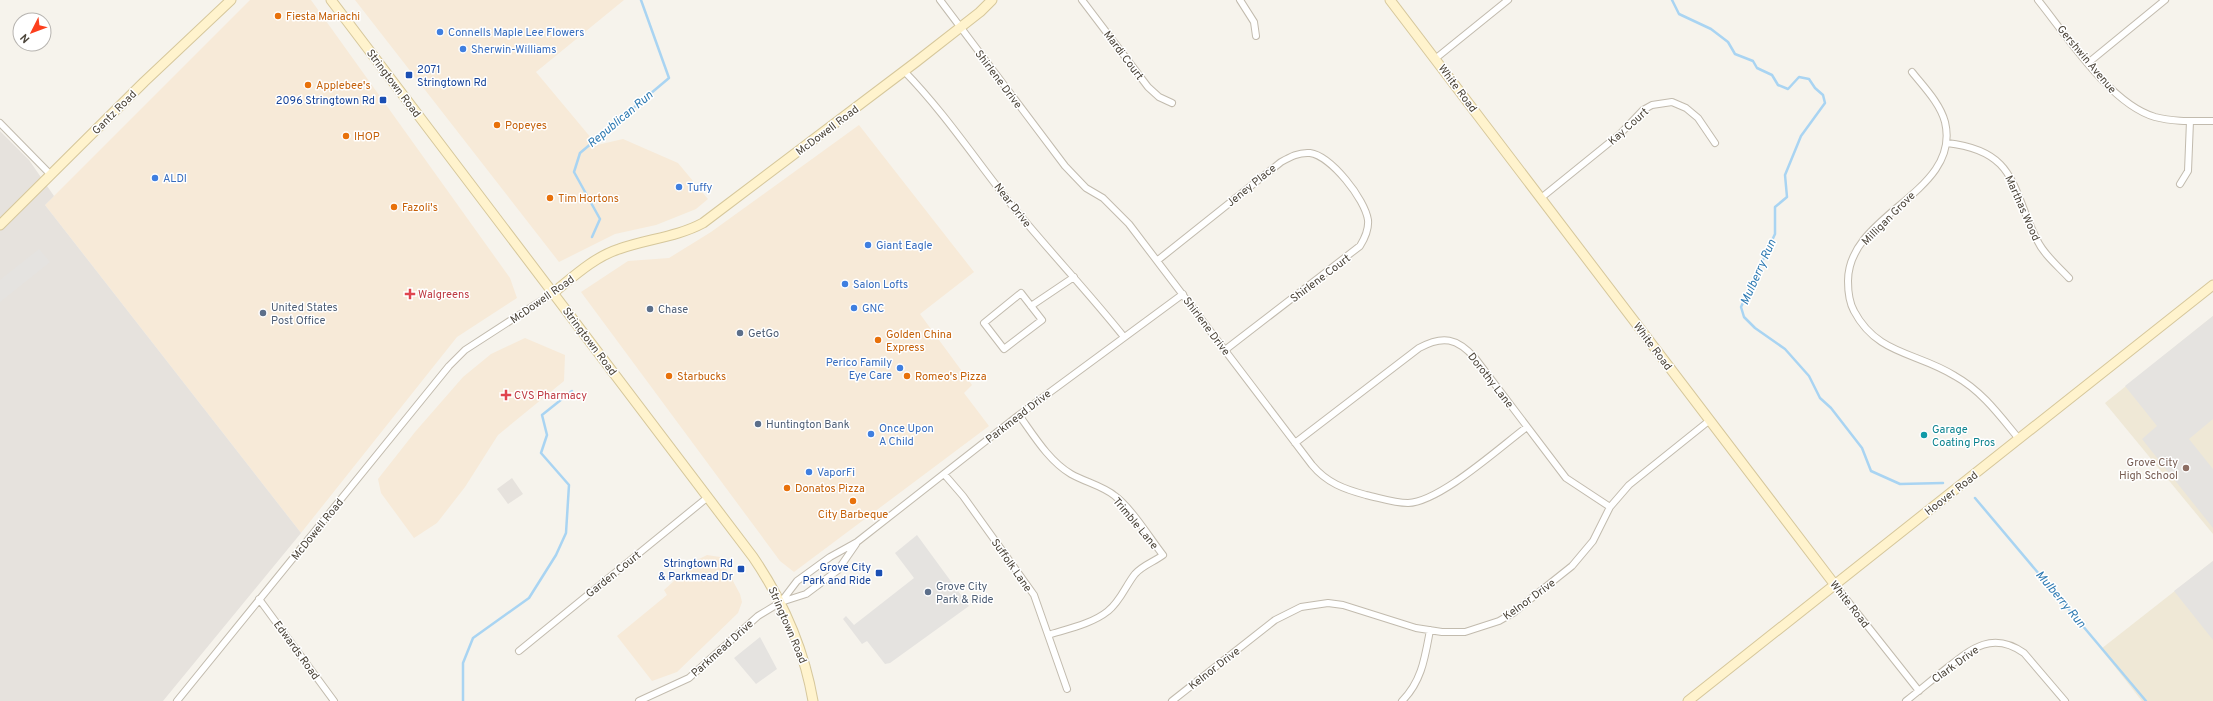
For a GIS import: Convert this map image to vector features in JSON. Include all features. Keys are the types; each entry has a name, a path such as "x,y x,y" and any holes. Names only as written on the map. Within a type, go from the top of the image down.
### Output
{"main road":[{"name":"Gantz Road","path":"0,225 149,77 231,0"},
{"name":"Stringtown Road","path":"331,0 753,557 781,602 807,670 813,701"},
{"name":"McDowell Road","path":"553,293 591,263 618,249 680,233 703,223 960,28 992,0"},
{"name":"White Road","path":"1390,0 1835,585"},
{"name":"Hoover Road","path":"1688,701 2213,285"}],"street":[{"name":"Shirlene Drive","path":"940,0 1065,166 1086,188 1103,198 1129,224 1158,260 1318,473 1335,485 1396,502 1409,503 1432,497 1444,490 1527,427"},
{"name":"Mardi Court","path":"1082,0 1148,87 1159,97 1172,103"},
{"path":"1240,0 1254,22 1256,36"},
{"path":"1435,59 1508,0"},
{"name":"Gershwin Avenue","path":"2038,0 2088,63 2106,84 2121,98 2137,109 2153,116 2170,120 2213,121"},
{"path":"2088,63 2165,0"},
{"name":"Near Drive","path":"904,71 940,111 1013,207 1124,337"},
{"name":"Milligan Grove","path":"1912,72 1941,111 1945,121 1947,143 1941,161 1930,177 1861,242 1853,258 1848,275 1850,298 1858,318 1871,336 1892,348 1955,376 1976,391 2019,439"},
{"name":"Kay Court","path":"1541,198 1620,134 1643,110 1652,105 1672,102 1686,108 1698,118 1716,143"},
{"path":"2180,184 2188,171 2190,121"},
{"path":"0,123 50,175"},
{"name":"Marthas Wood","path":"1947,143 1963,144 1984,152 2003,167 2015,185 2038,242 2069,278"},
{"name":"Jeney Place","path":"1158,260 1281,162 1299,153 1309,153 1323,158 1334,167 1348,184"},
{"name":"Shirlene Court","path":"1225,350 1360,246 1365,238 1368,220 1361,202 1348,184"},
{"path":"1031,306 1074,277"},
{"name":"McDowell Road","path":"177,701 449,366 465,350 553,293"},
{"path":"1021,294 1031,306 1042,320 1004,349 984,323 1021,294"},
{"name":"Parkmead Drive","path":"781,602 798,580 830,556 857,542 1019,415 1183,294"},
{"name":"Dorothy Lane","path":"1295,443 1419,348 1428,343 1444,339 1465,347 1566,478 1610,507"},
{"name":"Trimble Lane","path":"1019,415 1047,454 1059,466 1071,474 1115,495 1131,513 1163,555 1153,563 1144,566 1135,574 1109,611 1072,628 1048,635"},
{"name":"Kelnor Drive","path":"1172,701 1275,620 1301,607 1328,603 1343,605 1416,628 1465,632 1488,626 1513,613 1572,566 1593,541 1610,507 1629,485 1710,420"},
{"name":"Suffolk Lane","path":"944,474 962,496 1034,595 1067,689"},
{"name":"Garden Court","path":"519,651 708,497"},
{"name":"Parkmead Drive","path":"639,701 689,678 758,616 781,602 806,594 838,570 857,542"},
{"name":"White Road","path":"1835,585 1919,691"},
{"name":"Edwards Road","path":"259,599 334,701"},
{"path":"1402,701 1418,681 1422,671 1430,630"},
{"name":"Clark Drive","path":"1906,701 1974,648 1995,642 2016,647 2024,653 2065,701"}],"shaded area":[{"path":"250,0 311,0 510,278 517,298 457,337 301,533 45,205"},
{"path":"355,0 624,0 536,72 597,145 623,139 678,163 708,199 696,209 656,225 615,234 559,262"},
{"path":"859,125 974,272 920,314 972,385 964,393 989,426 794,572 780,561 581,292 628,261 669,258 711,232"},
{"path":"0,131 29,160 54,196 45,205 301,533 163,701 0,701"},
{"path":"39,249 50,262 0,302 0,280"},
{"name":"Grove City High School","path":"2213,316 2213,534 2105,403"},
{"name":"Grove City High School","path":"2213,316 2213,419 2189,439 2213,469 2213,528 2142,439 2157,426 2125,386"},
{"path":"525,338 565,355 564,381 498,435 465,487 437,523 414,538 381,493 378,479 415,432 463,377 491,354"},
{"path":"512,478 523,494 508,504 497,489"},
{"name":"Grove City Park & Ride","path":"917,535 969,606 890,663 885,664 867,641 862,644 843,619 846,616 854,625 914,578 895,553"},
{"path":"707,555 720,557 740,594 742,602 738,613 677,672 652,681 617,636 667,595 664,590 697,560"},
{"path":"2213,561 2213,701 2142,701 2101,649"},
{"path":"2213,561 2213,640 2174,591"},
{"path":"760,637 777,669 756,684 734,658"}],"waterway":[{"name":"Republican Run","path":"592,237 600,219 574,172 580,153 669,78 641,0"},
{"name":"Mulberry Run","path":"1672,0 1679,14 1711,29 1728,42 1735,54 1753,61 1757,68 1772,75 1778,85 1788,89 1799,77 1809,79 1815,88 1823,95 1825,103 1801,136 1785,175 1787,197 1775,207 1775,234 1741,307 1744,317 1755,328 1785,349 1809,376 1820,398 1831,408 1862,448 1871,471 1900,484 1943,483"},
{"name":"Republican Run","path":"463,701 463,663 473,638 529,598 556,555 566,533 569,485 541,453 547,435 542,415 572,391"},
{"name":"Mulberry Run","path":"1975,498 2146,701"}],"place":[{"name":"Fiesta Mariachi","path":"278,16"},
{"name":"Connells Maple Lee Flowers","path":"440,32"},
{"name":"Sherwin-Williams","path":"463,49"},
{"name":"2071 Stringtown Rd","path":"409,75"},
{"name":"Applebee's","path":"308,85"},
{"name":"2096 Stringtown Rd","path":"383,100"},
{"name":"Popeyes","path":"497,125"},
{"name":"IHOP","path":"346,136"},
{"name":"ALDI","path":"155,178"},
{"name":"Tuffy","path":"679,187"},
{"name":"Tim Hortons","path":"550,198"},
{"name":"Fazoli's","path":"394,207"},
{"name":"Giant Eagle","path":"868,245"},
{"name":"Salon Lofts","path":"845,284"},
{"name":"Walgreens","path":"410,294"},
{"name":"GNC","path":"854,308"},
{"name":"Chase","path":"650,309"},
{"name":"United States Post Office","path":"263,313"},
{"name":"GetGo","path":"740,333"},
{"name":"Golden China Express","path":"878,340"},
{"name":"Perico Family Eye Care","path":"900,368"},
{"name":"Starbucks","path":"669,376"},
{"name":"Romeo's Pizza","path":"907,376"},
{"name":"CVS Pharmacy","path":"506,395"},
{"name":"Huntington Bank","path":"758,424"},
{"name":"Once Upon A Child","path":"871,434"},
{"name":"Garage Coating Pros","path":"1924,435"},
{"name":"Grove City High School","path":"2186,468"},
{"name":"VaporFi","path":"809,472"},
{"name":"Donatos Pizza","path":"787,488"},
{"name":"City Barbeque","path":"853,501"},
{"name":"Stringtown Rd & Parkmead Dr","path":"741,569"},
{"name":"Grove City Park and Ride","path":"879,573"},
{"name":"Grove City Park & Ride","path":"928,592"}]}
